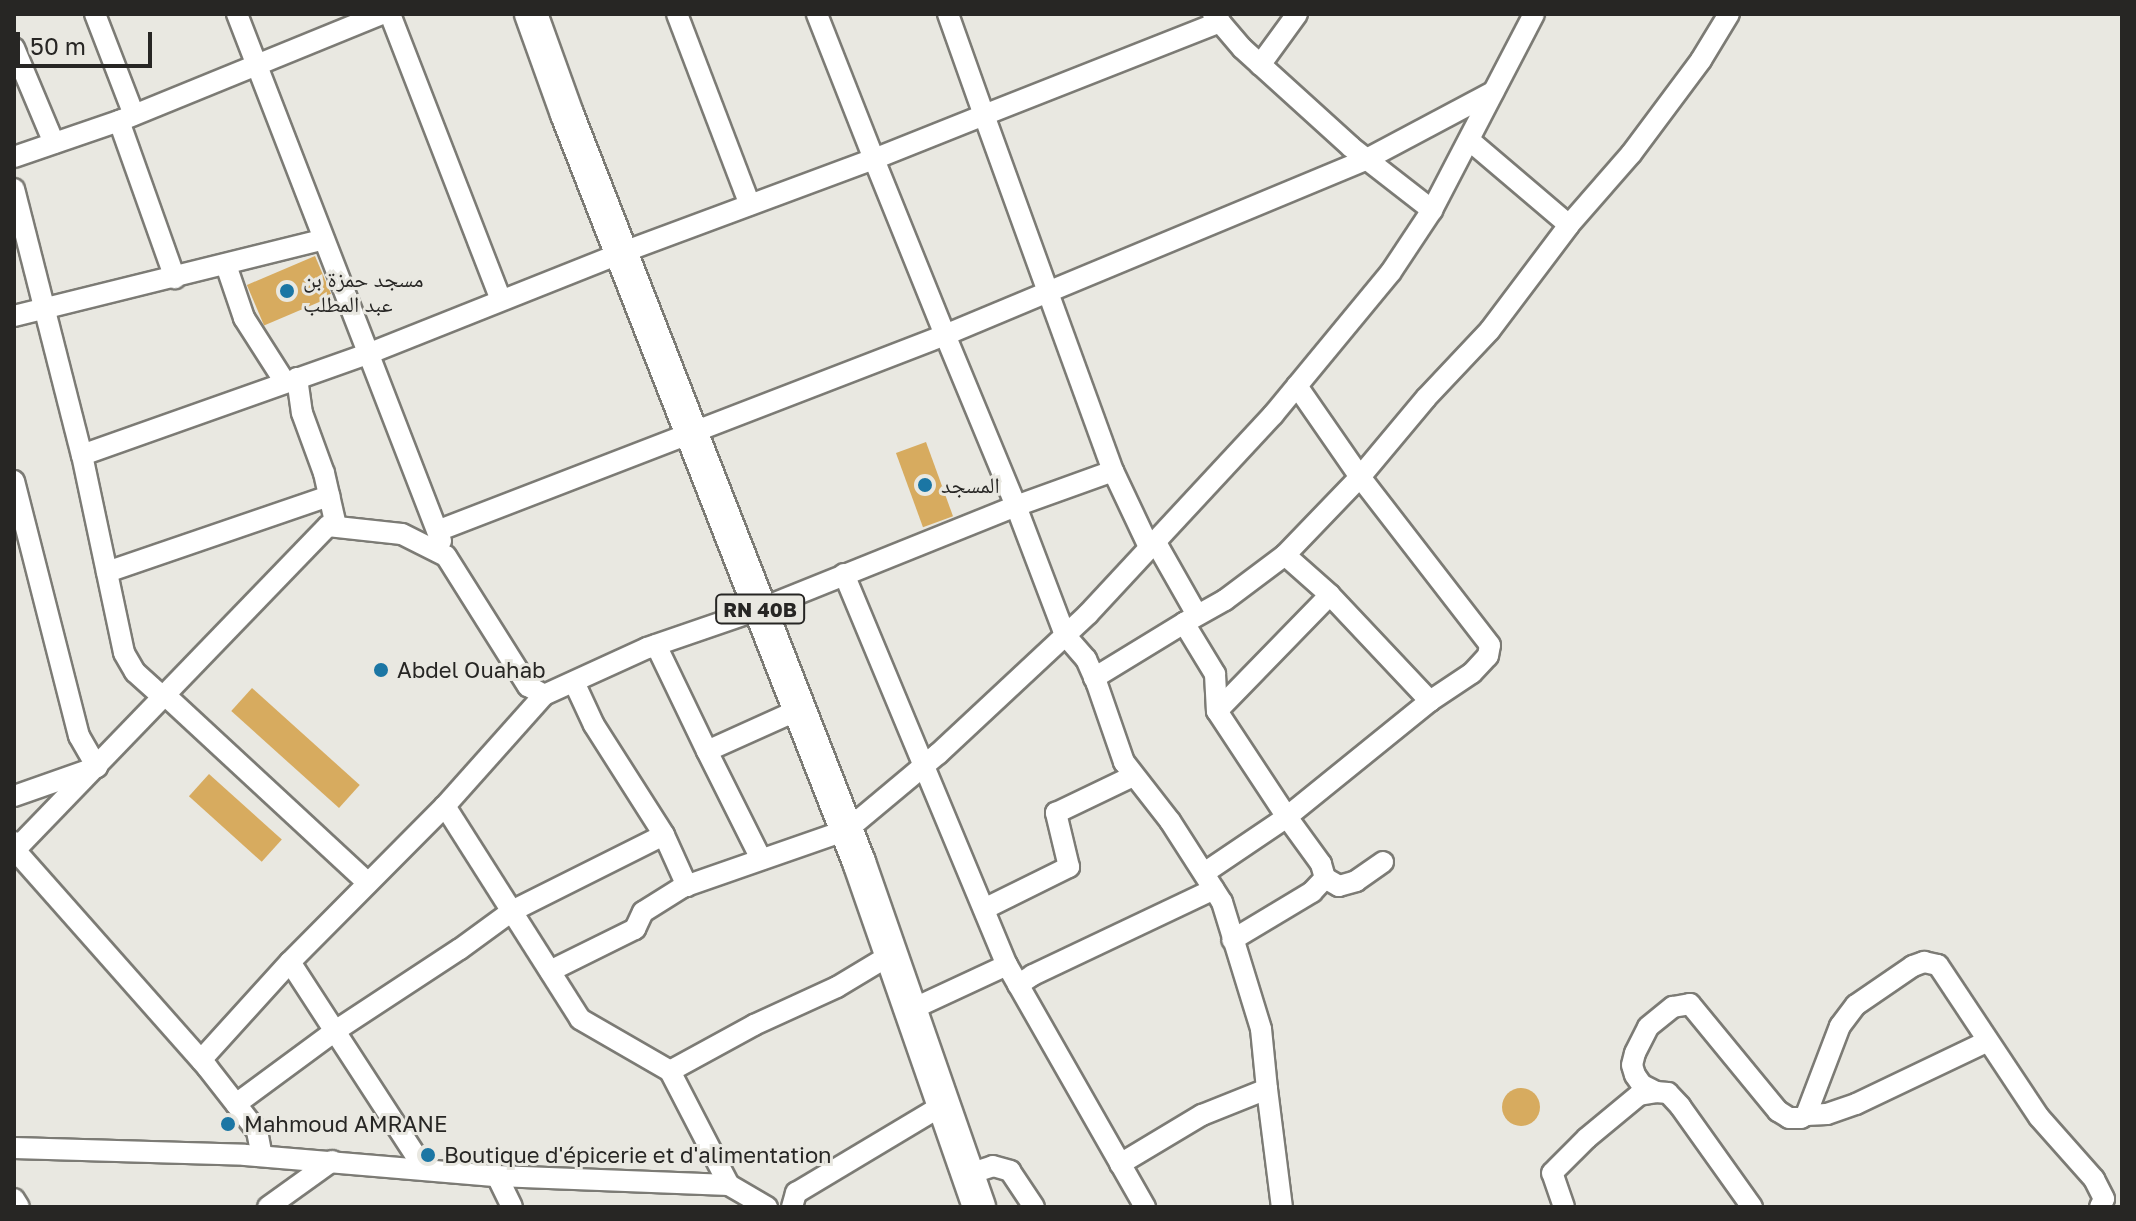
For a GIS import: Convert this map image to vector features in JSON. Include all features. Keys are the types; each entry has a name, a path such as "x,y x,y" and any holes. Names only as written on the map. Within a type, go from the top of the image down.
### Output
{"main road":[{"name":"RN 40B","path":"531,14 847,830 979,1207"}],"street":[{"path":"95,14 175,278"},
{"path":"237,14 446,556 528,686 544,695"},
{"path":"14,157 126,118 382,14"},
{"path":"390,14 501,300"},
{"path":"677,14 750,205"},
{"path":"817,14 1065,635 1086,659 1124,762 1170,821 1222,902 1261,1029 1282,1207"},
{"path":"948,14 1113,471 1191,619 1215,674 1217,711 1321,864 1325,878 1339,886 1356,881 1383,862"},
{"path":"1260,65 1297,14"},
{"path":"550,971 635,929 643,912 687,886 847,830 925,765 1065,635 1297,386 1363,309 1432,210 1534,14"},
{"path":"1094,678 1225,600 1285,555 1360,477 1426,398 1490,330 1569,225 1631,154 1701,60 1729,14"},
{"path":"82,455 370,353 621,253 874,159 1217,18 1260,65 1367,159 1432,210"},
{"path":"14,48 54,143"},
{"path":"437,531 945,335 1367,159 1493,92"},
{"path":"1469,140 1569,225"},
{"path":"14,189 82,455 124,653 135,672 368,883"},
{"path":"14,316 324,239"},
{"path":"226,265 244,318 291,380 336,526"},
{"path":"1018,985 1209,881 1430,701 1472,673 1488,656 1490,645 1482,630 1360,477 1297,386"},
{"path":"201,1060 290,962 445,806 544,695 656,645 760,609 1016,506 1113,471"},
{"path":"14,481 79,736 97,767"},
{"path":"107,572 329,496"},
{"path":"262,1156 257,1131 201,1060 14,848 97,767 328,526 402,534 446,556"},
{"path":"1285,555 1330,595 1430,701"},
{"path":"844,574 1007,965 1145,1207"},
{"path":"1217,711 1330,595"},
{"path":"656,645 761,859"},
{"path":"574,682 594,725 664,835 687,886"},
{"path":"707,751 800,709"},
{"path":"14,796 97,767"},
{"path":"984,909 1069,867 1056,813 1133,776"},
{"path":"445,806 580,1019 670,1071 729,1185"},
{"path":"236,1104 335,1031 512,911 664,835"},
{"path":"1232,940 1312,892 1325,878"},
{"path":"670,1071 754,1025 837,987 892,954"},
{"path":"290,962 423,1167"},
{"path":"1806,1115 1831,1046 1856,1005 1924,962 1938,965 2039,1117 2094,1179 2104,1199 2100,1207"},
{"path":"912,1009 1007,965"},
{"path":"1656,1092 1642,1085 1635,1075 1632,1065 1635,1053 1648,1027 1673,1007 1690,1004 1778,1111 1789,1118 1827,1114 1856,1104 1988,1041"},
{"path":"1120,1164 1202,1115 1267,1089"},
{"path":"1564,1207 1552,1173 1587,1138 1639,1095 1656,1092 1668,1093 1680,1106 1751,1206"},
{"path":"792,1207 796,1193 945,1104"},
{"path":"14,1148 262,1156 423,1167 497,1176 729,1185 767,1207"},
{"path":"268,1207 332,1161"},
{"path":"969,1174 993,1166 1010,1171 1034,1207"},
{"path":"497,1176 512,1207"},
{"path":"14,1199 19,1207"}],"building":[{"name":"مسجد حمزة بن عبد المطلب","path":"315,256 332,297 264,325 247,285"},
{"name":"المسجد","path":"926,442 953,516 923,527 896,453"},
{"path":"252,688 360,785 339,808 231,711"},
{"path":"209,774 282,840 262,862 189,796"},
{"path":"1521,1088 1534,1094 1540,1107 1534,1120 1521,1126 1508,1120 1502,1107 1508,1094"}],"place":[{"name":"مسجد حمزة بن عبد المطلب","path":"287,291"},
{"name":"المسجد","path":"925,485"},
{"name":"Abdel Ouahab","path":"381,670"},
{"name":"Mahmoud AMRANE","path":"228,1124"},
{"name":"Boutique d'épicerie et d'alimentation","path":"428,1155"}]}
